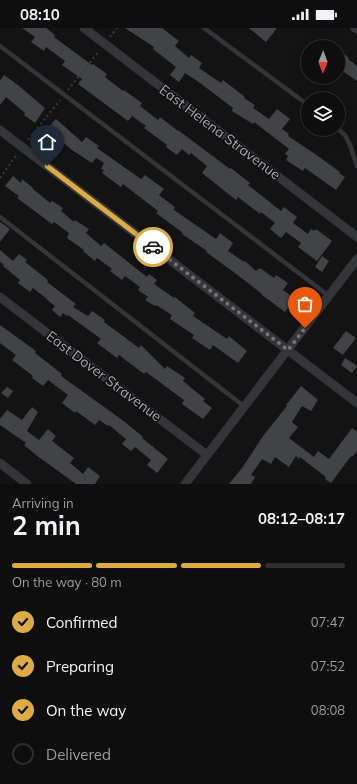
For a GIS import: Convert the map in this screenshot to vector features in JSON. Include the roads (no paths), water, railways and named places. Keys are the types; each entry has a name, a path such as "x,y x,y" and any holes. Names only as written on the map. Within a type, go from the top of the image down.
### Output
{"street":[{"name":"East Helena Stravenue","path":"84,28 357,237"},
{"path":"0,130 357,403"},
{"path":"185,484 357,259"},
{"name":"East Dover Stravenue","path":"0,297 207,455"},
{"path":"0,463 27,484"}],"lane":[{"path":"204,28 301,100"},
{"path":"0,46 329,296"},
{"path":"345,135 357,166"},
{"path":"0,217 245,407"}]}
